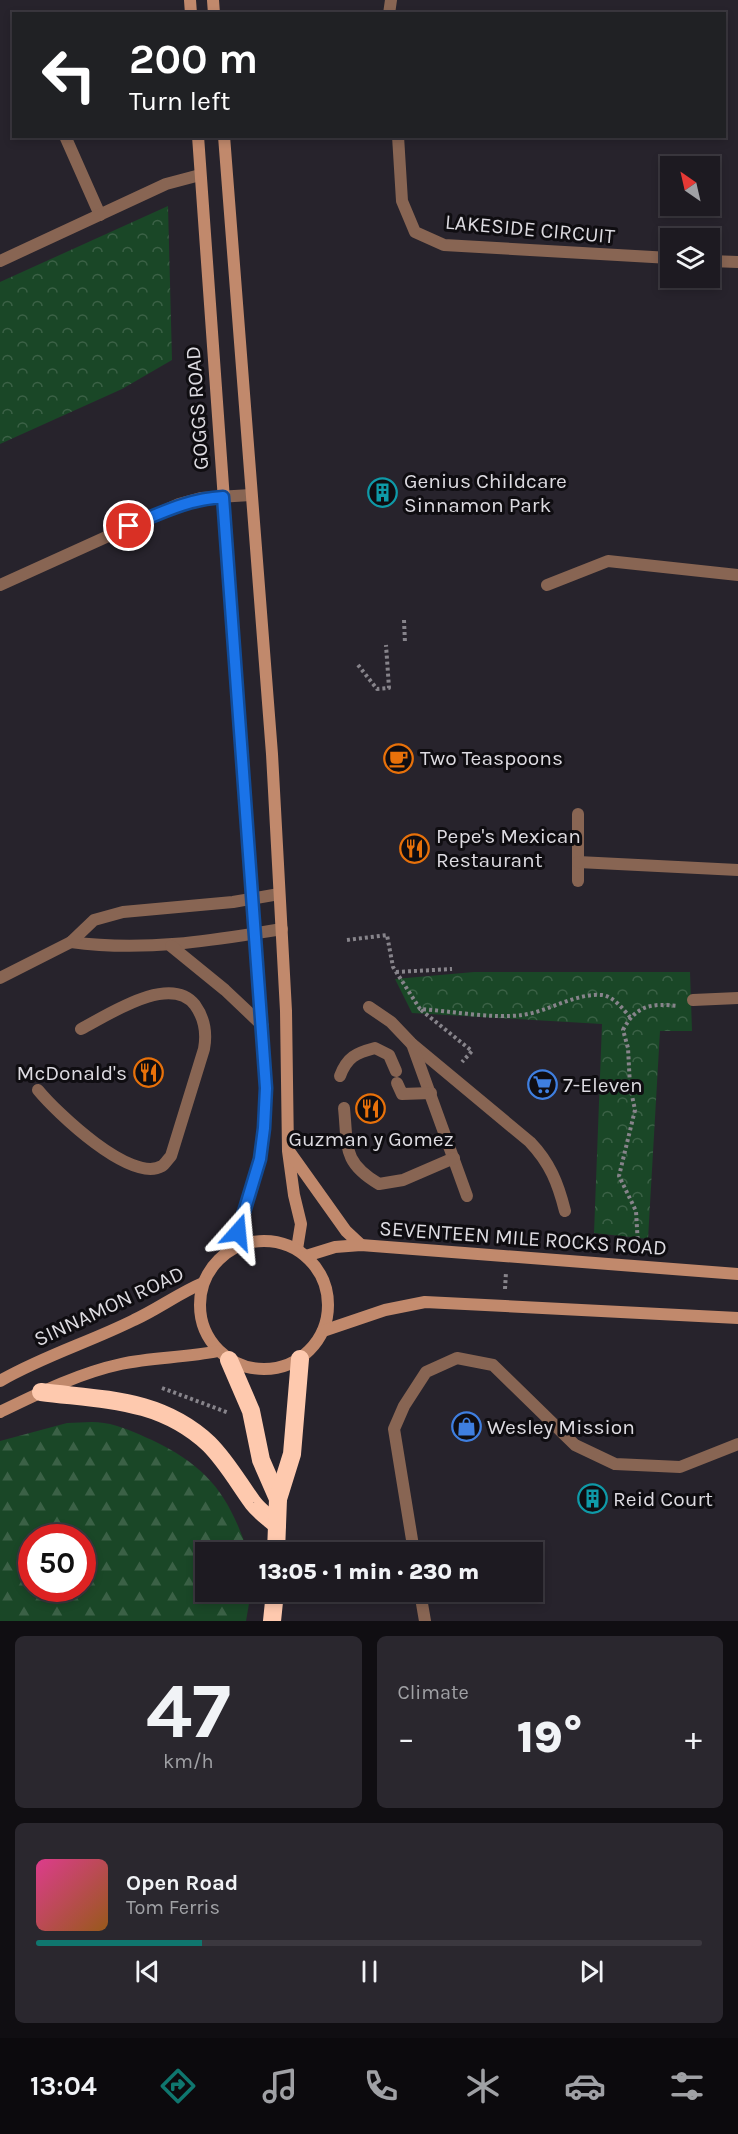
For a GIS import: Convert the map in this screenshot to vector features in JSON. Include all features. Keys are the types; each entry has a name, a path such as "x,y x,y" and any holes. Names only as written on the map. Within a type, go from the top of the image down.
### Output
{"highway":[{"path":"224,1355 251,1411 261,1460 278,1498"},
{"path":"276,1542 278,1498 292,1454 300,1359"},
{"path":"41,1392 113,1398 166,1416 188,1428 209,1445 241,1484 254,1505 277,1525"},
{"path":"272,1621 274,1602"}],"main road":[{"name":"GOGGS ROAD","path":"198,138 262,1026 264,1128 253,1190 234,1248"},
{"path":"224,138 272,754 286,1011 288,1151 294,1195 301,1224 301,1252"},
{"path":"288,1151 346,1231 361,1245"},
{"path":"255,1241 277,1242 301,1252 319,1271 327,1290 329,1311 323,1331 314,1346 300,1359 283,1367 265,1370 247,1368 224,1355 207,1336 201,1319 199,1301 203,1283 216,1263 234,1248 255,1241"},
{"name":"SEVENTEEN MILE ROCKS ROAD","path":"301,1252 361,1245 738,1274"},
{"name":"SINNAMON ROAD","path":"0,1382 58,1351 132,1321 181,1292 203,1283"},
{"path":"323,1331 385,1310 425,1302 738,1318"},
{"path":"0,1412 41,1392 124,1363 224,1355"}],"street":[{"path":"66,138 100,215"},
{"name":"LAKESIDE CIRCUIT","path":"398,138 402,201 415,232 444,245 660,257"},
{"path":"0,261 166,184 200,174"},
{"path":"720,261 738,262"},
{"path":"0,585 179,504 201,498 251,495"},
{"path":"547,585 608,561 738,575"},
{"path":"578,814 578,881"},
{"path":"578,862 738,870"},
{"path":"0,978 71,942 94,920 103,917 123,912 233,902 279,894"},
{"path":"71,942 109,947 171,946 282,929"},
{"path":"171,946 262,1026"},
{"path":"38,1090 52,1107 124,1162 150,1169 161,1167 171,1156 206,1036 199,1012 191,1000 178,994 164,992 123,1007 81,1029"},
{"path":"693,1000 738,998"},
{"path":"369,1007 392,1022 411,1043 545,1157 556,1176 565,1211"},
{"path":"411,1043 467,1196"},
{"path":"340,1076 345,1063 357,1053 375,1048 389,1055 402,1094 431,1093"},
{"path":"344,1108 350,1160 362,1174 379,1184 403,1180 454,1158"},
{"path":"412,1542 394,1429 404,1406 426,1372 457,1358 493,1365 575,1445 615,1464 680,1467 738,1444"},
{"path":"422,1602 425,1621"}],"path":[{"path":"404,620 405,643"},
{"path":"358,665 377,689 389,688 386,645"},
{"path":"347,940 387,934 396,972 420,1010 472,1051 450,1076"},
{"path":"396,972 452,969"},
{"path":"420,1010 518,1016 537,1013 587,996 603,995 616,1002 630,1017"},
{"path":"638,1245 636,1211 619,1176 635,1110 630,1086 628,1048 623,1030 630,1017 656,1003 678,1006 693,1000"},
{"path":"505,1289 506,1270"},
{"path":"162,1388 233,1415"}],"green space":[{"path":"168,206 172,360 122,389 0,444 0,282"},
{"path":"474,972 690,972 692,1031 660,1031 648,1239 594,1233 602,1024 412,1013 395,979"},
{"path":"90,1422 116,1426 141,1435 188,1461 214,1484 224,1498 244,1542 195,1542 195,1602 249,1602 246,1621 0,1621 0,1441 67,1423"}],"place":[{"name":"Genius Childcare Sinnamon Park","path":"383,493"},
{"name":"Two Teaspoons","path":"399,758"},
{"name":"Pepe's Mexican Restaurant","path":"415,848"},
{"name":"McDonald's","path":"148,1073"},
{"name":"7-Eleven","path":"542,1085"},
{"name":"Guzman y Gomez","path":"371,1108"},
{"name":"Wesley Mission","path":"466,1427"},
{"name":"Reid Court","path":"592,1499"}],"route":[{"path":"129,526 179,504 201,498 223,497 266,1088 260,1159 253,1190 238,1232"}]}
